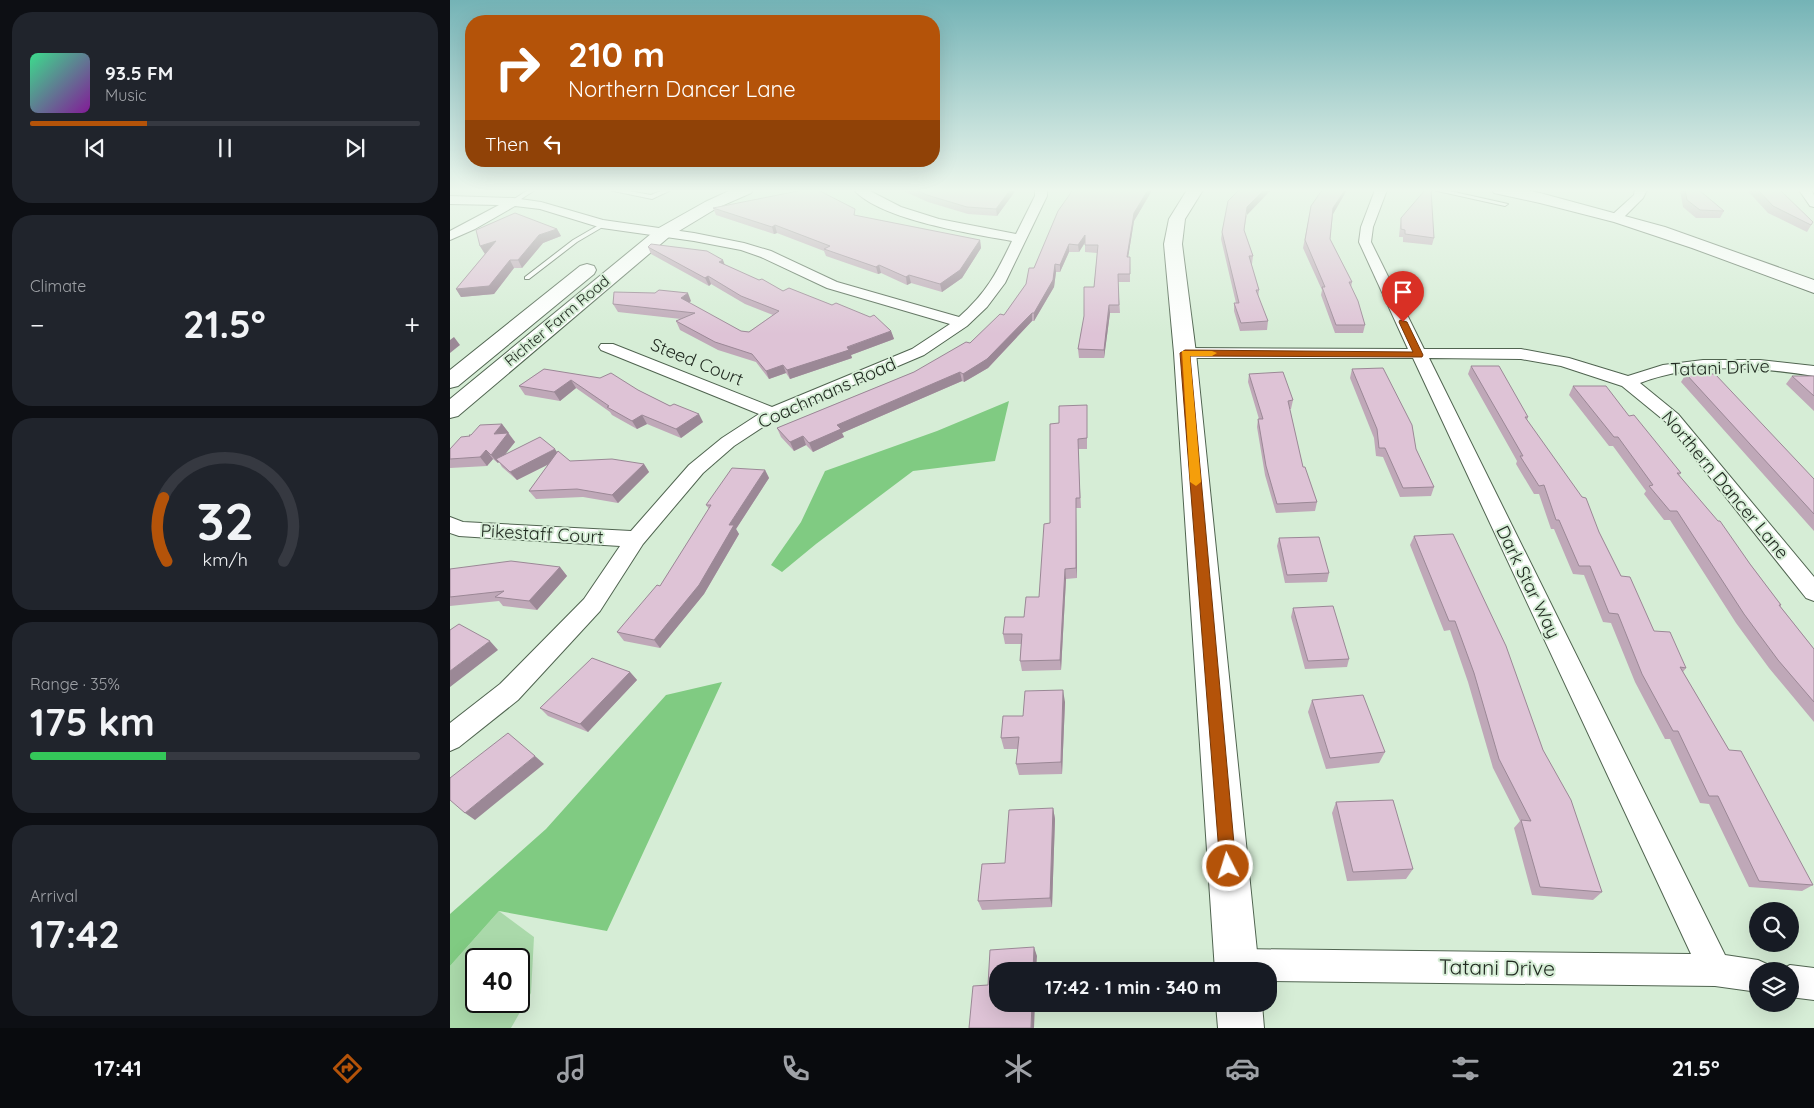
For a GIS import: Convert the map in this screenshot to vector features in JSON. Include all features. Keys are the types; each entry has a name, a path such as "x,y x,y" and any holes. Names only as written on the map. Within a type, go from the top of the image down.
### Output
{"main road":[{"name":"Richter Farm Road","path":"450,381 630,238"},
{"name":"Richter Farm Road","path":"450,411 611,274 657,238"},
{"path":"1174,238 1236,962"},
{"path":"1684,238 1814,287"},
{"path":"1699,238 1814,273"},
{"path":"1240,1012 1241,1028"}],"street":[{"path":"699,238 744,247 766,254 832,285 962,323"},
{"name":"Coachmans Road","path":"450,739 509,692 592,606 636,539 696,468 728,442 772,413 918,352 962,323 982,304 998,283 1019,238"},
{"name":"Dark Star Way","path":"1366,238 1366,242 1419,355 1715,970"},
{"name":"Steed Court","path":"607,347 772,413"},
{"name":"Northern Dancer Lane","path":"1185,353 1521,354 1563,361 1599,370 1628,382 1672,418 1814,592"},
{"name":"Tatani Drive","path":"1628,382 1666,369 1700,365 1785,366 1814,371"},
{"name":"Pikestaff Court","path":"450,524 459,529 636,539"},
{"name":"Tatani Drive","path":"1277,979 1715,970 1749,975"},
{"path":"1799,982 1814,984"}],"lane":[{"path":"527,278 579,238"}],"green space":[{"path":"1009,401 995,461 913,471 782,572 771,565 801,522 825,471 937,431"},
{"path":"722,682 607,931 499,911 450,966 450,914 546,829 666,695"},
{"path":"499,911 534,937 530,995 530,948 466,948"},
{"path":"465,949 465,1013 520,1013 511,1028 450,1028 450,966"}],"building":[{"path":"478,238 537,238 518,260 510,260 489,286 456,289 496,241 480,246"},
{"path":"809,238 970,238 980,240 960,270 940,284 909,275 906,277 879,265 876,267 824,249 830,246"},
{"path":"1047,238 1083,238 1078,245 1069,244 1060,265 1055,264 1053,280 1034,313 987,359 963,374 960,372 837,425 841,429 809,443 803,436 790,442 777,428 914,372 966,342 970,343 1000,314 1004,315 1026,284 1029,268 1034,268"},
{"path":"1085,238 1130,238 1127,257 1130,257 1130,274 1118,274 1119,305 1109,305 1104,350 1078,349 1084,316 1084,287 1094,287 1098,245 1085,245"},
{"path":"1223,238 1247,238 1253,256 1249,256 1259,290 1256,290 1268,321 1241,323 1234,303 1239,303"},
{"path":"1305,238 1330,238 1352,282 1349,282 1358,301 1365,325 1336,325 1322,287 1325,287"},
{"path":"651,244 707,251 723,260 719,262 759,280 762,279 783,291 789,288 832,305 836,303 870,317 874,315 891,331 847,347 849,350 787,370 783,365 766,371 752,354 715,342 676,321 695,313 613,304 614,292 655,293 659,290 688,293 681,298 741,331 749,332 779,311 741,296 708,276 705,278 648,247"},
{"path":"1471,366 1499,366 1528,417 1525,417 1582,497 1586,498 1599,532 1621,576 1630,577 1654,631 1670,632 1686,668 1680,667 1729,750 1741,751 1813,885 1759,881 1718,796 1709,796 1678,731 1673,731 1642,674 1618,614 1609,613 1590,566 1579,566 1559,520 1556,520 1544,485 1539,486 1520,456 1523,456"},
{"path":"1383,368 1412,425 1416,449 1434,487 1403,488 1385,448 1379,448 1377,429 1352,369"},
{"path":"544,369 600,378 611,373 638,390 670,406 674,404 699,414 676,429 642,415 632,421 607,407 609,406 571,380 554,392 519,386"},
{"path":"1283,372 1293,400 1288,401 1303,467 1305,467 1317,502 1277,504 1266,466 1258,419 1263,419 1249,374"},
{"path":"1686,374 1715,374 1814,479 1814,514"},
{"path":"1792,376 1814,376 1814,396"},
{"path":"1573,386 1606,386 1629,416 1634,415 1681,473 1677,473 1720,521 1781,605 1779,605 1814,649 1814,702 1778,660 1744,614 1677,511 1670,511 1649,486 1653,485 1618,437 1614,437"},
{"path":"1087,405 1087,438 1078,439 1080,498 1076,498 1076,568 1065,569 1060,660 1020,661 1022,634 1003,634 1005,617 1024,617 1026,597 1039,597 1044,524 1050,523 1050,424 1059,423 1059,406"},
{"path":"502,424 494,434 508,433 491,455 486,450 480,457 450,459 450,449 461,437 470,436 480,425"},
{"path":"540,437 555,449 510,472 496,459"},
{"path":"558,451 570,461 612,459 644,464 612,495 577,489 529,491"},
{"path":"732,468 765,470 729,525 734,525 699,585 654,640 617,632 657,585 660,586 711,505 706,505"},
{"path":"1453,534 1506,646 1543,750 1571,800 1602,892 1540,887 1521,820 1531,821 1499,759 1474,673 1455,621 1449,621 1414,536"},
{"path":"1319,537 1329,573 1287,575 1279,538"},
{"path":"511,561 560,567 529,601 495,597 504,591 450,597 450,569"},
{"path":"1333,606 1349,659 1308,661 1293,608"},
{"path":"459,624 490,641 450,671 450,630"},
{"path":"592,658 630,672 580,724 540,708"},
{"path":"1063,690 1061,762 1016,764 1019,737 1001,738 1003,716 1023,716 1025,691"},
{"path":"1363,695 1385,752 1330,758 1312,700"},
{"path":"508,733 535,756 465,813 450,800 450,778"},
{"path":"1393,800 1413,869 1353,872 1336,802"},
{"path":"1053,808 1050,898 978,901 982,864 1005,863 1009,810"},
{"path":"1034,947 1033,962 989,962 990,950"},
{"path":"989,968 989,1012 1032,1012 1031,1028 969,1028 973,986 988,985"}],"slow traffic":[{"path":"1196,482 1185,353 1212,353"}],"route":[{"path":"1228,866 1185,353 1419,355 1403,322"}]}
